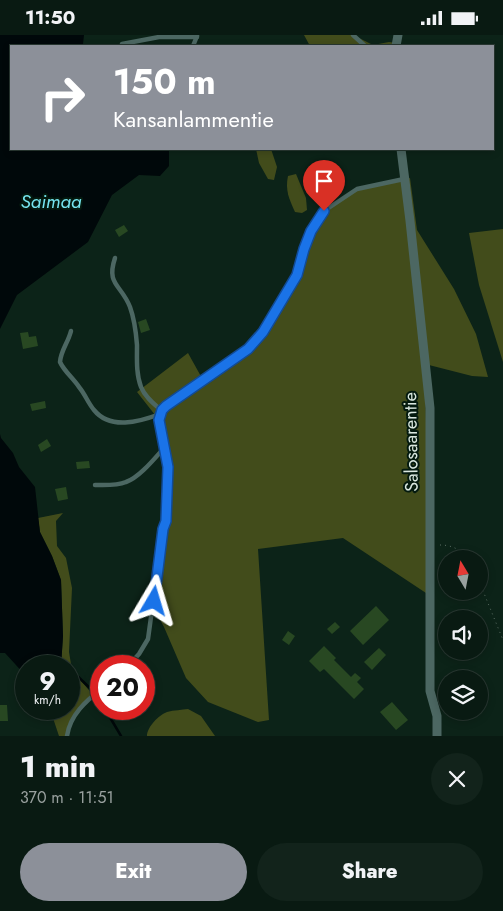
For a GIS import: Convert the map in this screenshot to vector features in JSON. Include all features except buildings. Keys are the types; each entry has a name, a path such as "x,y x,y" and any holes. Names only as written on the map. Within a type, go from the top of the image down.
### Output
{"street":[{"name":"Salosaarentie","path":"401,150 430,408 430,691 437,716 437,736"}],"lane":[{"path":"353,35 364,45"},
{"path":"122,44 159,37 198,36"},
{"path":"71,331 69,339 61,352 60,362 80,387 94,410 104,419 118,423 148,419 248,349 263,332 297,275 311,231 324,211 357,189 404,179"},
{"path":"115,258 111,273 113,282 123,293 130,307 136,331 137,367 141,387 148,399 160,412 159,420 168,467 166,521 163,529 150,631 145,645 137,655"},
{"path":"95,485 128,482 164,448"},
{"path":"67,736 70,722 85,701 90,697"}],"path":[{"path":"429,553 440,545 453,546 458,550"},
{"path":"487,600 503,640"}],"green space":[{"path":"304,35 353,35 373,45 309,45"},
{"path":"389,42 396,43 396,45 373,45"},
{"path":"256,150 271,150 277,167 274,180 268,179 259,163"},
{"path":"296,174 306,198 307,210 302,213 295,212 287,190 288,176"},
{"path":"410,178 417,230 454,289 476,334 488,377 472,376 425,364 429,595 343,538 258,549 269,720 258,722 208,702 186,678 164,627 158,616 152,614 163,529 167,521 168,467 159,420 137,392 188,353 203,380 248,349 263,332 297,275 304,249 324,211 357,189"},
{"path":"503,229 503,362 479,285 469,233"},
{"path":"63,513 56,521 57,546 66,558 72,588 70,655 62,655 61,580 40,532 38,518"},
{"path":"80,680 90,691 90,699 80,711"},
{"path":"188,709 201,716 215,736 147,736 151,725 164,714 170,711"},
{"path":"54,720 73,720 67,736 59,736"}],"water":[{"name":"Saimaa","path":"0,35 84,35 84,45 10,45 10,150 169,150 169,166 160,176 139,175 112,195 88,242 17,295 0,329"},
{"path":"0,434 13,453 19,467 35,487 40,532 61,580 63,636 62,655 15,655 15,664 5,653 0,653"}],"waterway":[{"path":"80,679 90,688"},
{"path":"112,720 121,736"}],"route":[{"path":"154,601 163,529 166,521 168,467 159,420 160,414 166,406 248,349 263,332 297,275 311,231 324,211"}]}
